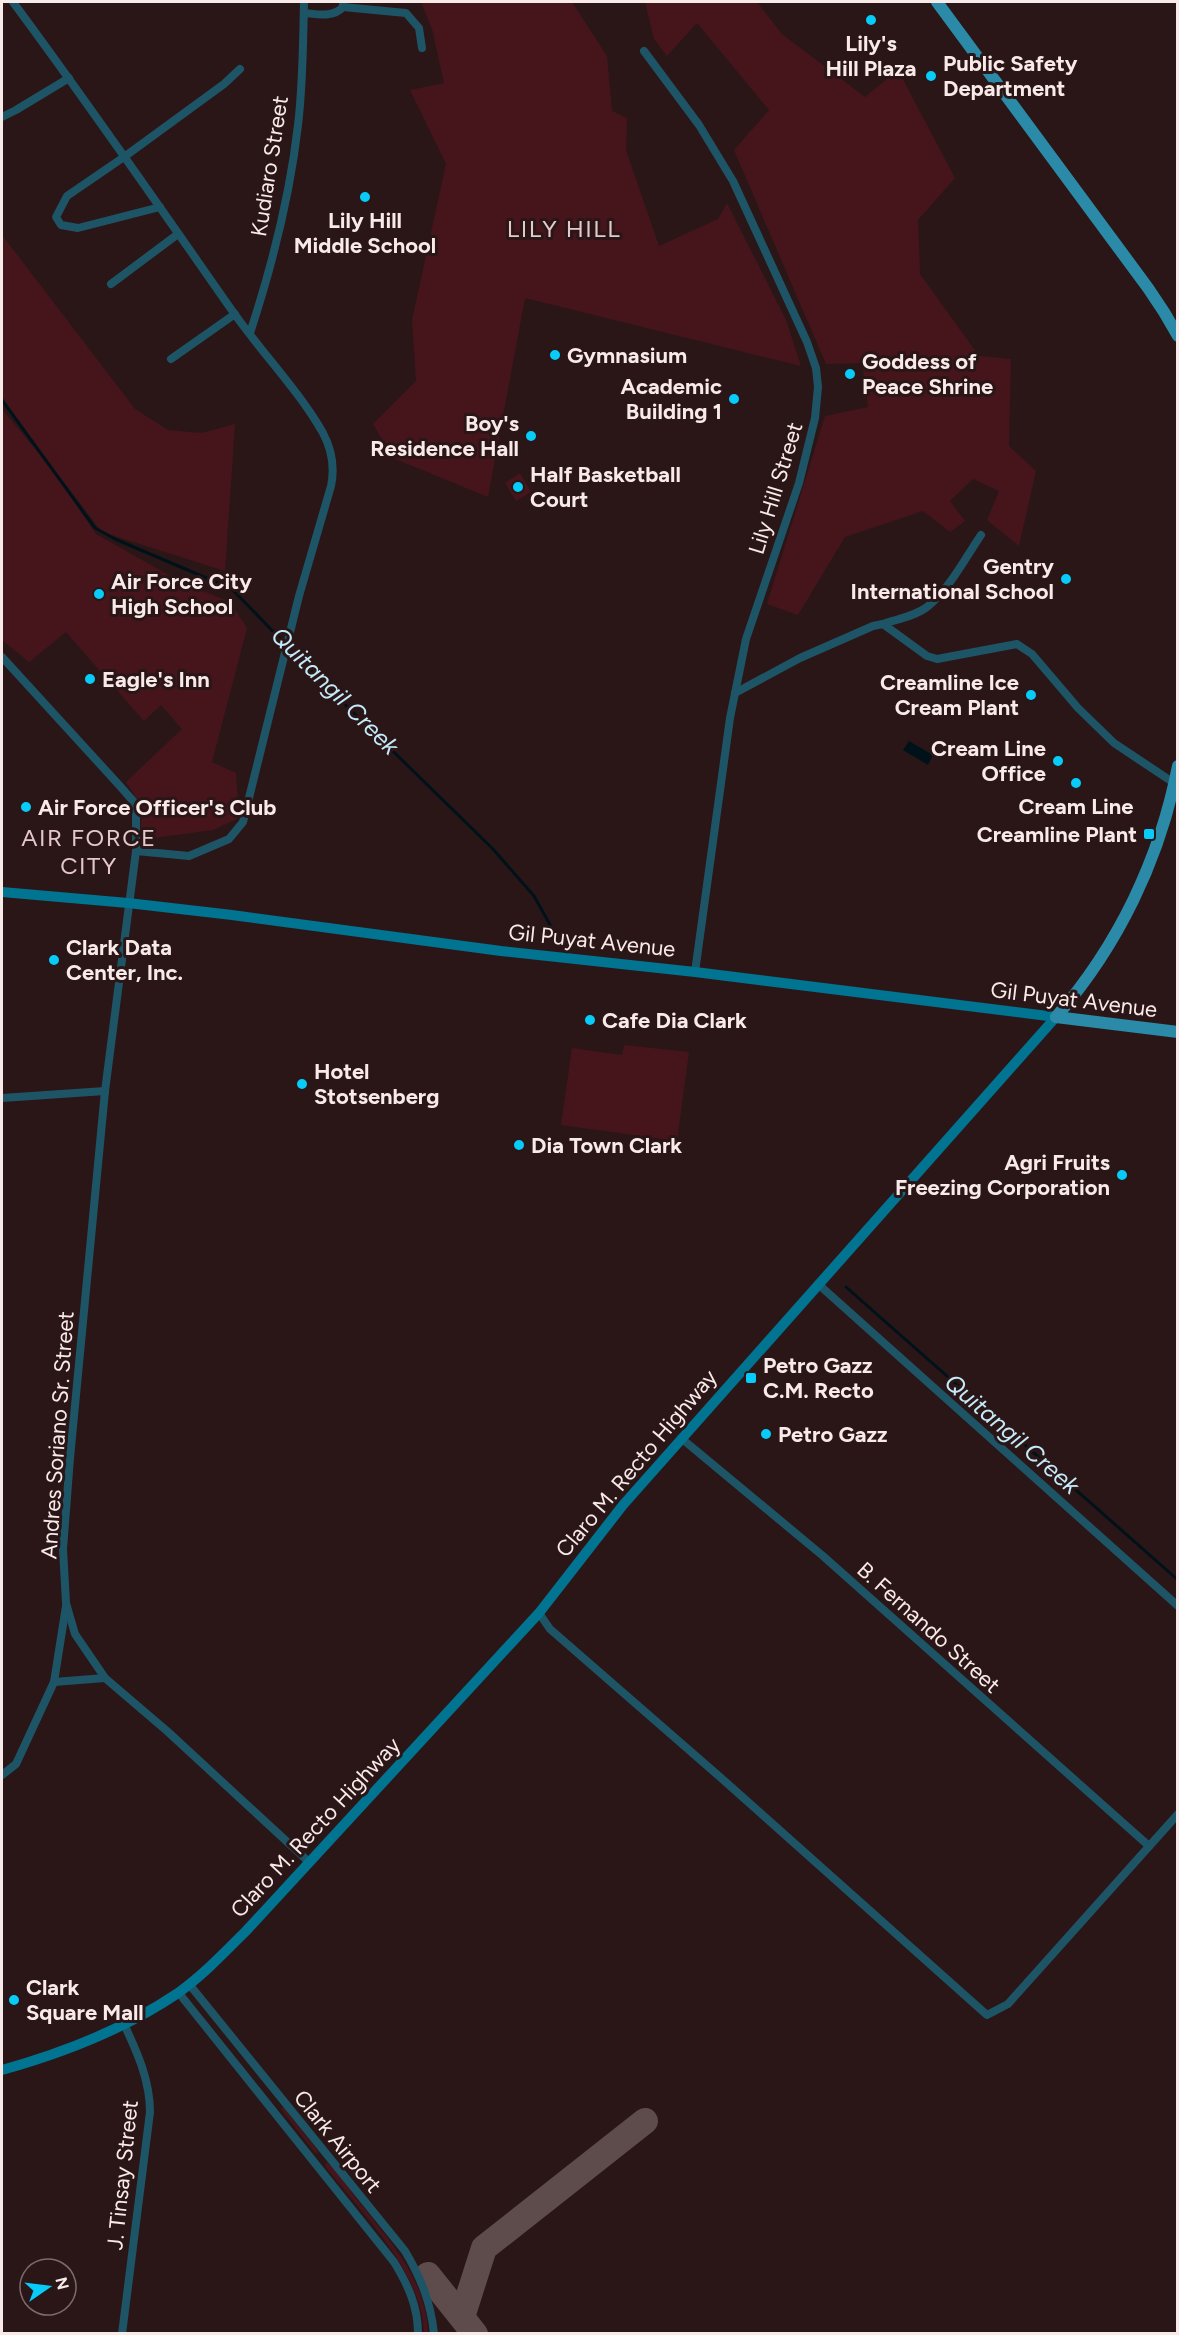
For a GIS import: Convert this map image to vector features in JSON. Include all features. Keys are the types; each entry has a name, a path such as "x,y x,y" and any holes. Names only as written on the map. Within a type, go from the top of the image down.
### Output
{"main road":[{"path":"937,2 1148,288 1178,336"},
{"name":"Claro M. Recto Highway","path":"2,2070 73,2047 124,2024 178,1992 208,1969 381,1787 539,1613 623,1505 1056,1017 1092,973 1126,915 1155,851 1176,783 1178,766"},
{"name":"Gil Puyat Avenue","path":"2,892 128,903 501,951 695,972 1106,1025 1178,1032"}],"street":[{"path":"13,2 322,433 331,453 333,477 288,641 243,822 229,839 189,856 136,851"},
{"name":"Kudiaro Street","path":"250,333 268,280 293,162 299,123 304,2"},
{"path":"304,13 330,14 340,10 343,4 406,13 418,28 422,48"},
{"name":"Lily Hill Street","path":"644,51 699,125 733,181 807,342 816,368 818,387 815,418 799,483 746,639 735,693 695,972"},
{"path":"160,207 70,229 61,225 56,217 67,196 124,157 240,69"},
{"path":"2,117 69,78"},
{"path":"111,284 178,234"},
{"path":"171,359 235,314"},
{"path":"735,693 800,658 873,626 915,614 927,607 939,596 981,535"},
{"path":"883,624 927,656 937,659 1004,645 1017,644 1025,648 1106,736 1176,783"},
{"name":"Andres Soriano Sr. Street","path":"2,657 134,802 136,814 136,851 105,1091 63,1549 66,1603 75,1634 105,1678 167,1731 309,1862"},
{"path":"2,1098 105,1091"},
{"path":"818,1284 1178,1606"},
{"name":"B. Fernando Street","path":"681,1438 832,1564 1149,1845"},
{"path":"2,1775 16,1764 54,1682 66,1603"},
{"path":"539,1613 550,1629 987,2015 1008,2004 1178,1814"},
{"path":"54,1682 105,1678"},
{"name":"Clark Airport","path":"189,1984 405,2252 423,2284 434,2334"},
{"name":"Clark Airport","path":"178,1992 383,2247 403,2277 416,2307 418,2334"},
{"name":"J. Tinsay Street","path":"122,2334 150,2112 148,2089 142,2067 124,2024"},
{"path":"315,2163 325,2154"}],"shaded area":[{"path":"421,2 572,2 607,56 612,111 627,118 626,150 659,246 718,219 727,203 786,320 801,366 525,298 488,497 393,458 373,424 416,381 412,320 446,164 410,90 444,83 432,29"},
{"path":"645,2 757,2 782,34 865,97 898,70 955,178 918,220 920,274 979,356 1011,359 1009,446 1036,471 1019,546 987,520 999,491 973,479 950,501 965,521 950,532 923,511 845,537 798,615 767,604 825,416 868,407 862,363 826,364 734,150 769,110 697,23 667,56 654,39"},
{"path":"2,235 135,409 168,430 202,433 235,424 225,571 102,532 2,401"},
{"path":"2,409 51,468 96,534 181,582 230,602 247,628 212,762 236,773 239,818 213,830 139,840 143,808 126,782 182,729 161,705 144,721 66,632 29,662 2,640"},
{"name":"Half Basketball Court","path":"520,473 531,492 516,501 505,483"},
{"path":"909,741 933,755 928,765 903,750"},
{"path":"624,1045 689,1052 677,1141 561,1125 572,1048 622,1055"},
{"path":"283,2107 318,2153 315,2153 281,2109"},
{"path":"326,2162 338,2173 403,2260 420,2294 426,2313 428,2333 424,2333 421,2310 402,2266 388,2244 325,2166"}],"waterway":[{"name":"Quitangil Creek","path":"2,400 95,528 115,539 232,589 317,677 493,849 534,896 563,948"},
{"name":"Quitangil Creek","path":"846,1287 1178,1580"}],"taxiway":[{"path":"462,2317 484,2248 645,2121"},
{"path":"428,2275 475,2334"}],"place":[{"name":"Lily's Hill Plaza","path":"871,20"},
{"name":"Public Safety Department","path":"931,76"},
{"name":"Lily Hill Middle School","path":"365,197"},
{"name":"Gymnasium","path":"555,355"},
{"name":"Goddess of Peace Shrine","path":"850,374"},
{"name":"Academic Building 1","path":"734,399"},
{"name":"Boy's Residence Hall","path":"531,436"},
{"name":"Half Basketball Court","path":"518,487"},
{"name":"Gentry International School","path":"1066,579"},
{"name":"Air Force City High School","path":"99,594"},
{"name":"Eagle's Inn","path":"90,679"},
{"name":"Creamline Ice Cream Plant","path":"1031,695"},
{"name":"Cream Line Office","path":"1058,761"},
{"name":"Cream Line","path":"1076,783"},
{"name":"Air Force Officer's Club","path":"26,807"},
{"name":"Creamline Plant","path":"1149,834"},
{"name":"Clark Data Center, Inc.","path":"54,960"},
{"name":"Cafe Dia Clark","path":"590,1020"},
{"name":"Hotel Stotsenberg","path":"302,1084"},
{"name":"Dia Town Clark","path":"519,1145"},
{"name":"Agri Fruits Freezing Corporation","path":"1122,1175"},
{"name":"Petro Gazz C.M. Recto","path":"751,1378"},
{"name":"Petro Gazz","path":"766,1434"},
{"name":"Clark Square Mall","path":"14,2000"}],"district":[{"name":"LILY HILL","path":"564,229"},
{"name":"AIR FORCE CITY","path":"89,852"}]}
